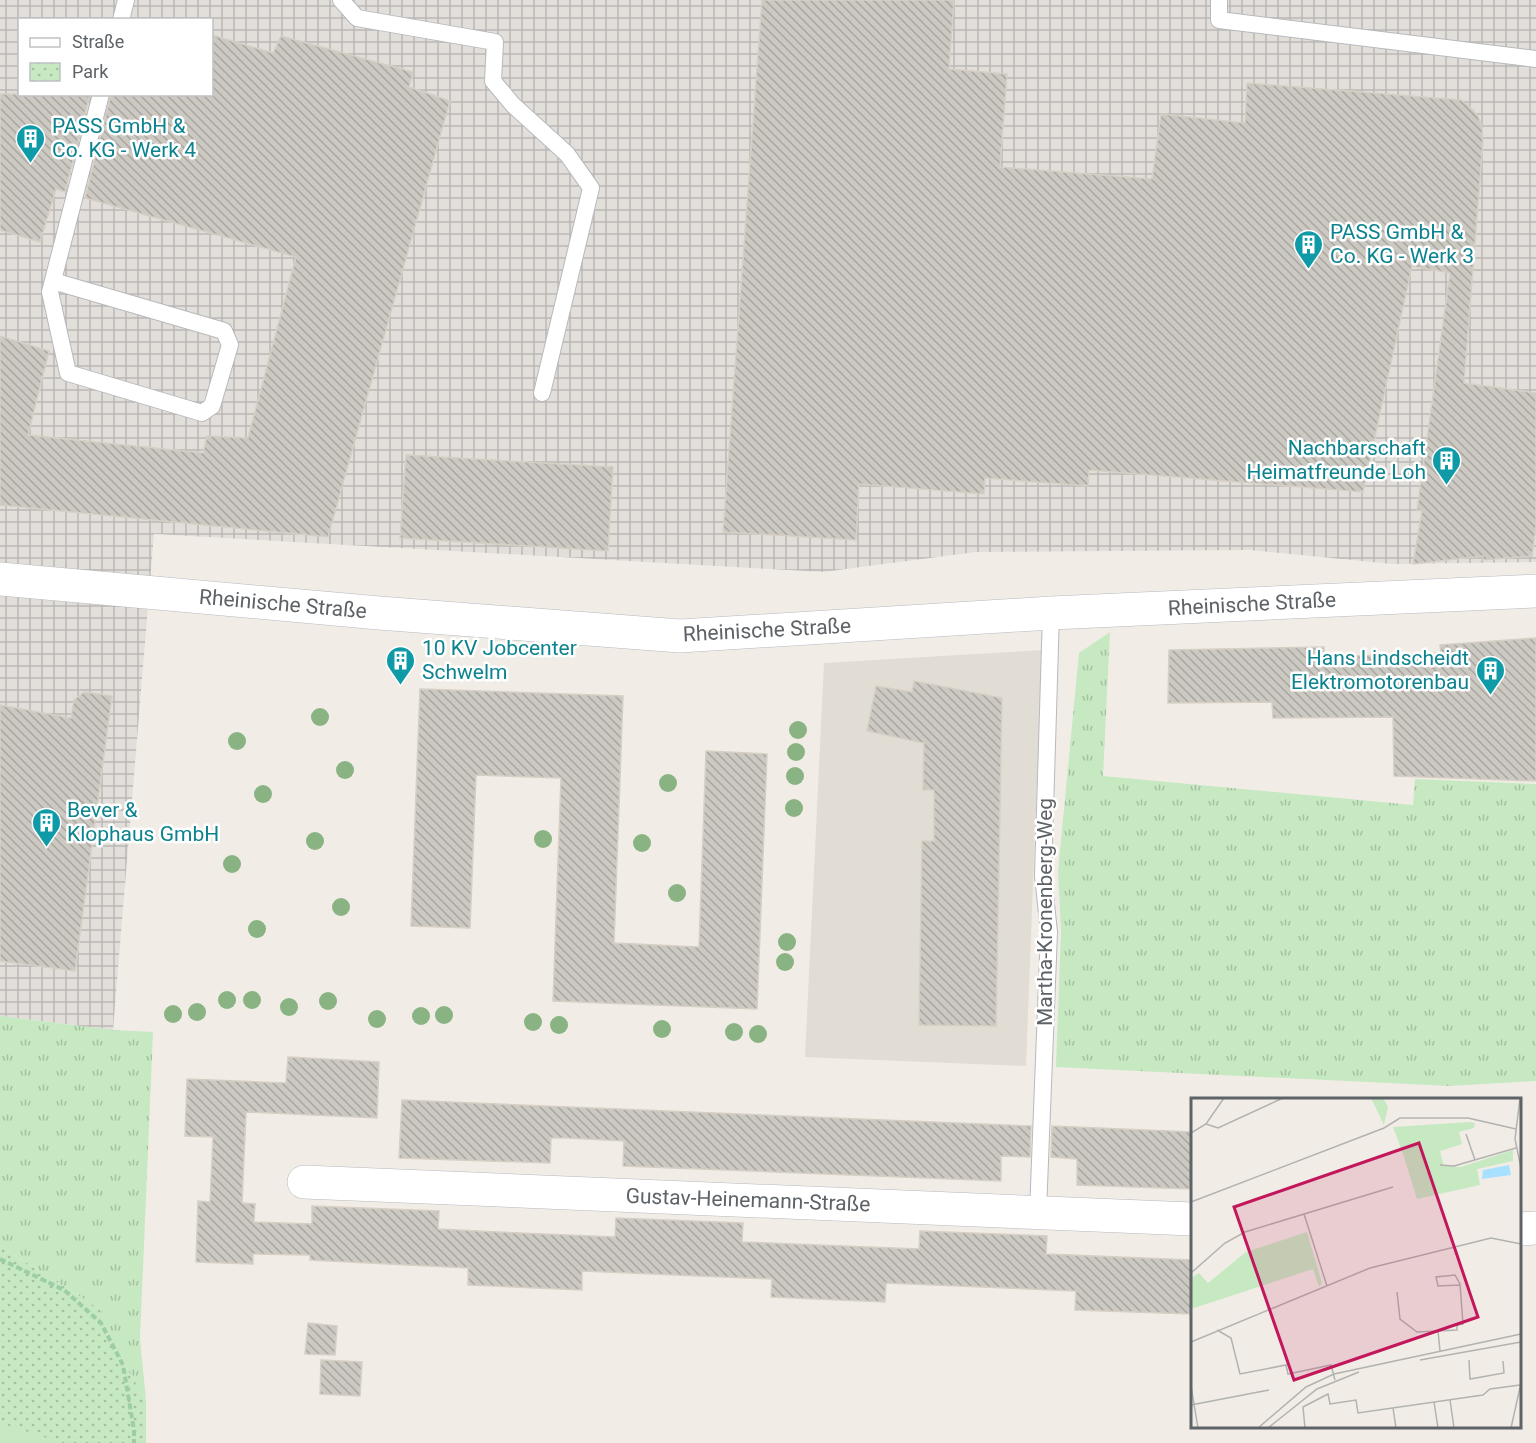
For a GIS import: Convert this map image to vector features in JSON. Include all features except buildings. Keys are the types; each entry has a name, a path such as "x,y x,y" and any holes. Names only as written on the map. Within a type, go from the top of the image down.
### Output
{"street":[{"name":"Rheinische Straße","path":"0,579 378,613 680,636 1051,613 1536,591"},
{"name":"Gustav-Heinemann-Straße","path":"304,1182 1191,1219"},
{"path":"1521,1230 1536,1228"}],"lane":[{"path":"122,18 126,0"},
{"path":"342,0 357,18 495,42 493,81 513,105 567,154 591,188 542,393"},
{"path":"1219,0 1219,20 1536,59"},
{"path":"53,280 224,331 230,345 212,406 201,413 68,373 50,292 53,280 100,96"},
{"name":"Martha-Kronenberg-Weg","path":"1038,1212 1049,932 1043,876 1051,613"}],"path":[{"path":"0,1259 64,1290 101,1323 123,1365 134,1430 134,1443"}],"shaded area":[{"path":"0,0 1536,0 1536,562 1392,564 1250,550 976,552 823,572 154,534 113,1030 0,1016"},
{"path":"1042,650 1026,1066 805,1057 824,663"}],"green space":[{"path":"1110,632 1103,776 1413,805 1415,779 1536,784 1536,1081 1450,1086 1056,1067 1061,930 1058,871 1079,653"},
{"path":"0,1016 113,1030 153,1032 140,1339 146,1400 113,1346 101,1310 0,1246"},
{"path":"0,1246 101,1310 113,1346 146,1400 146,1443 0,1443"},
{"path":"0,1423 63,1443 0,1443"}],"place":[{"name":"PASS GmbH & Co. KG - Werk 4","path":"31,164"},
{"name":"PASS GmbH & Co. KG - Werk 3","path":"1309,270"},
{"name":"Nachbarschaft Heimatfreunde Loh","path":"1447,486"},
{"name":"10 KV Jobcenter Schwelm","path":"401,686"},
{"name":"Hans Lindscheidt Elektromotorenbau","path":"1490,696"},
{"name":"Bever & Klophaus GmbH","path":"46,848"}]}
